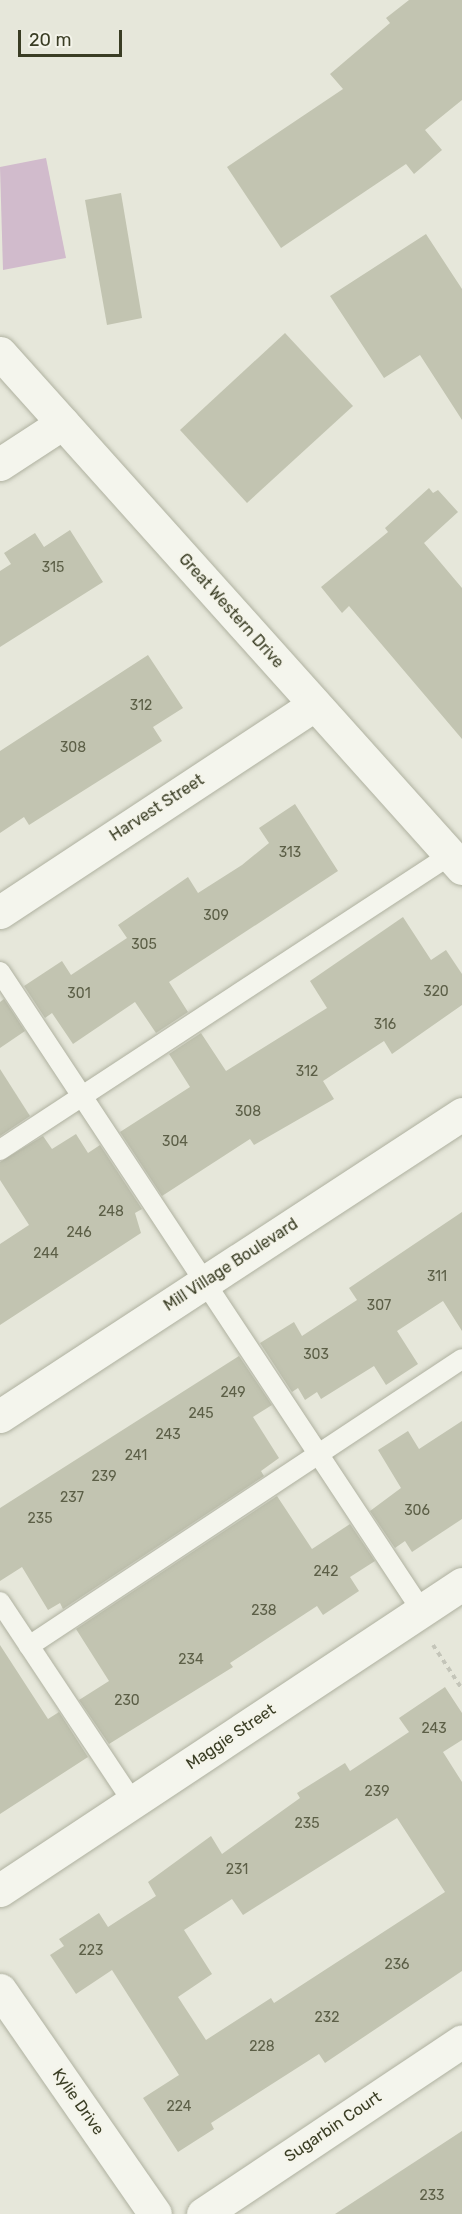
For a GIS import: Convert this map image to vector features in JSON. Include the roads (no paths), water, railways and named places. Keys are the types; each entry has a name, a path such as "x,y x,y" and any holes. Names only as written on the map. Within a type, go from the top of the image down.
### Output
{"street":[{"name":"Great Western Drive","path":"0,353 456,862"},
{"path":"0,464 63,423"},
{"name":"Harvest Street","path":"0,912 315,704"},
{"name":"Mill Village Boulevard","path":"0,1416 462,1114"},
{"name":"Maggie Street","path":"0,1890 462,1584"},
{"name":"Kylie Drive","path":"0,1990 155,2214"},
{"name":"Sugarbin Court","path":"203,2214 462,2041"}],"lane":[{"path":"0,1150 82,1096 456,862"},
{"path":"0,972 318,1455 418,1613"},
{"path":"29,1647 462,1359"},
{"path":"0,1602 133,1802"}]}
